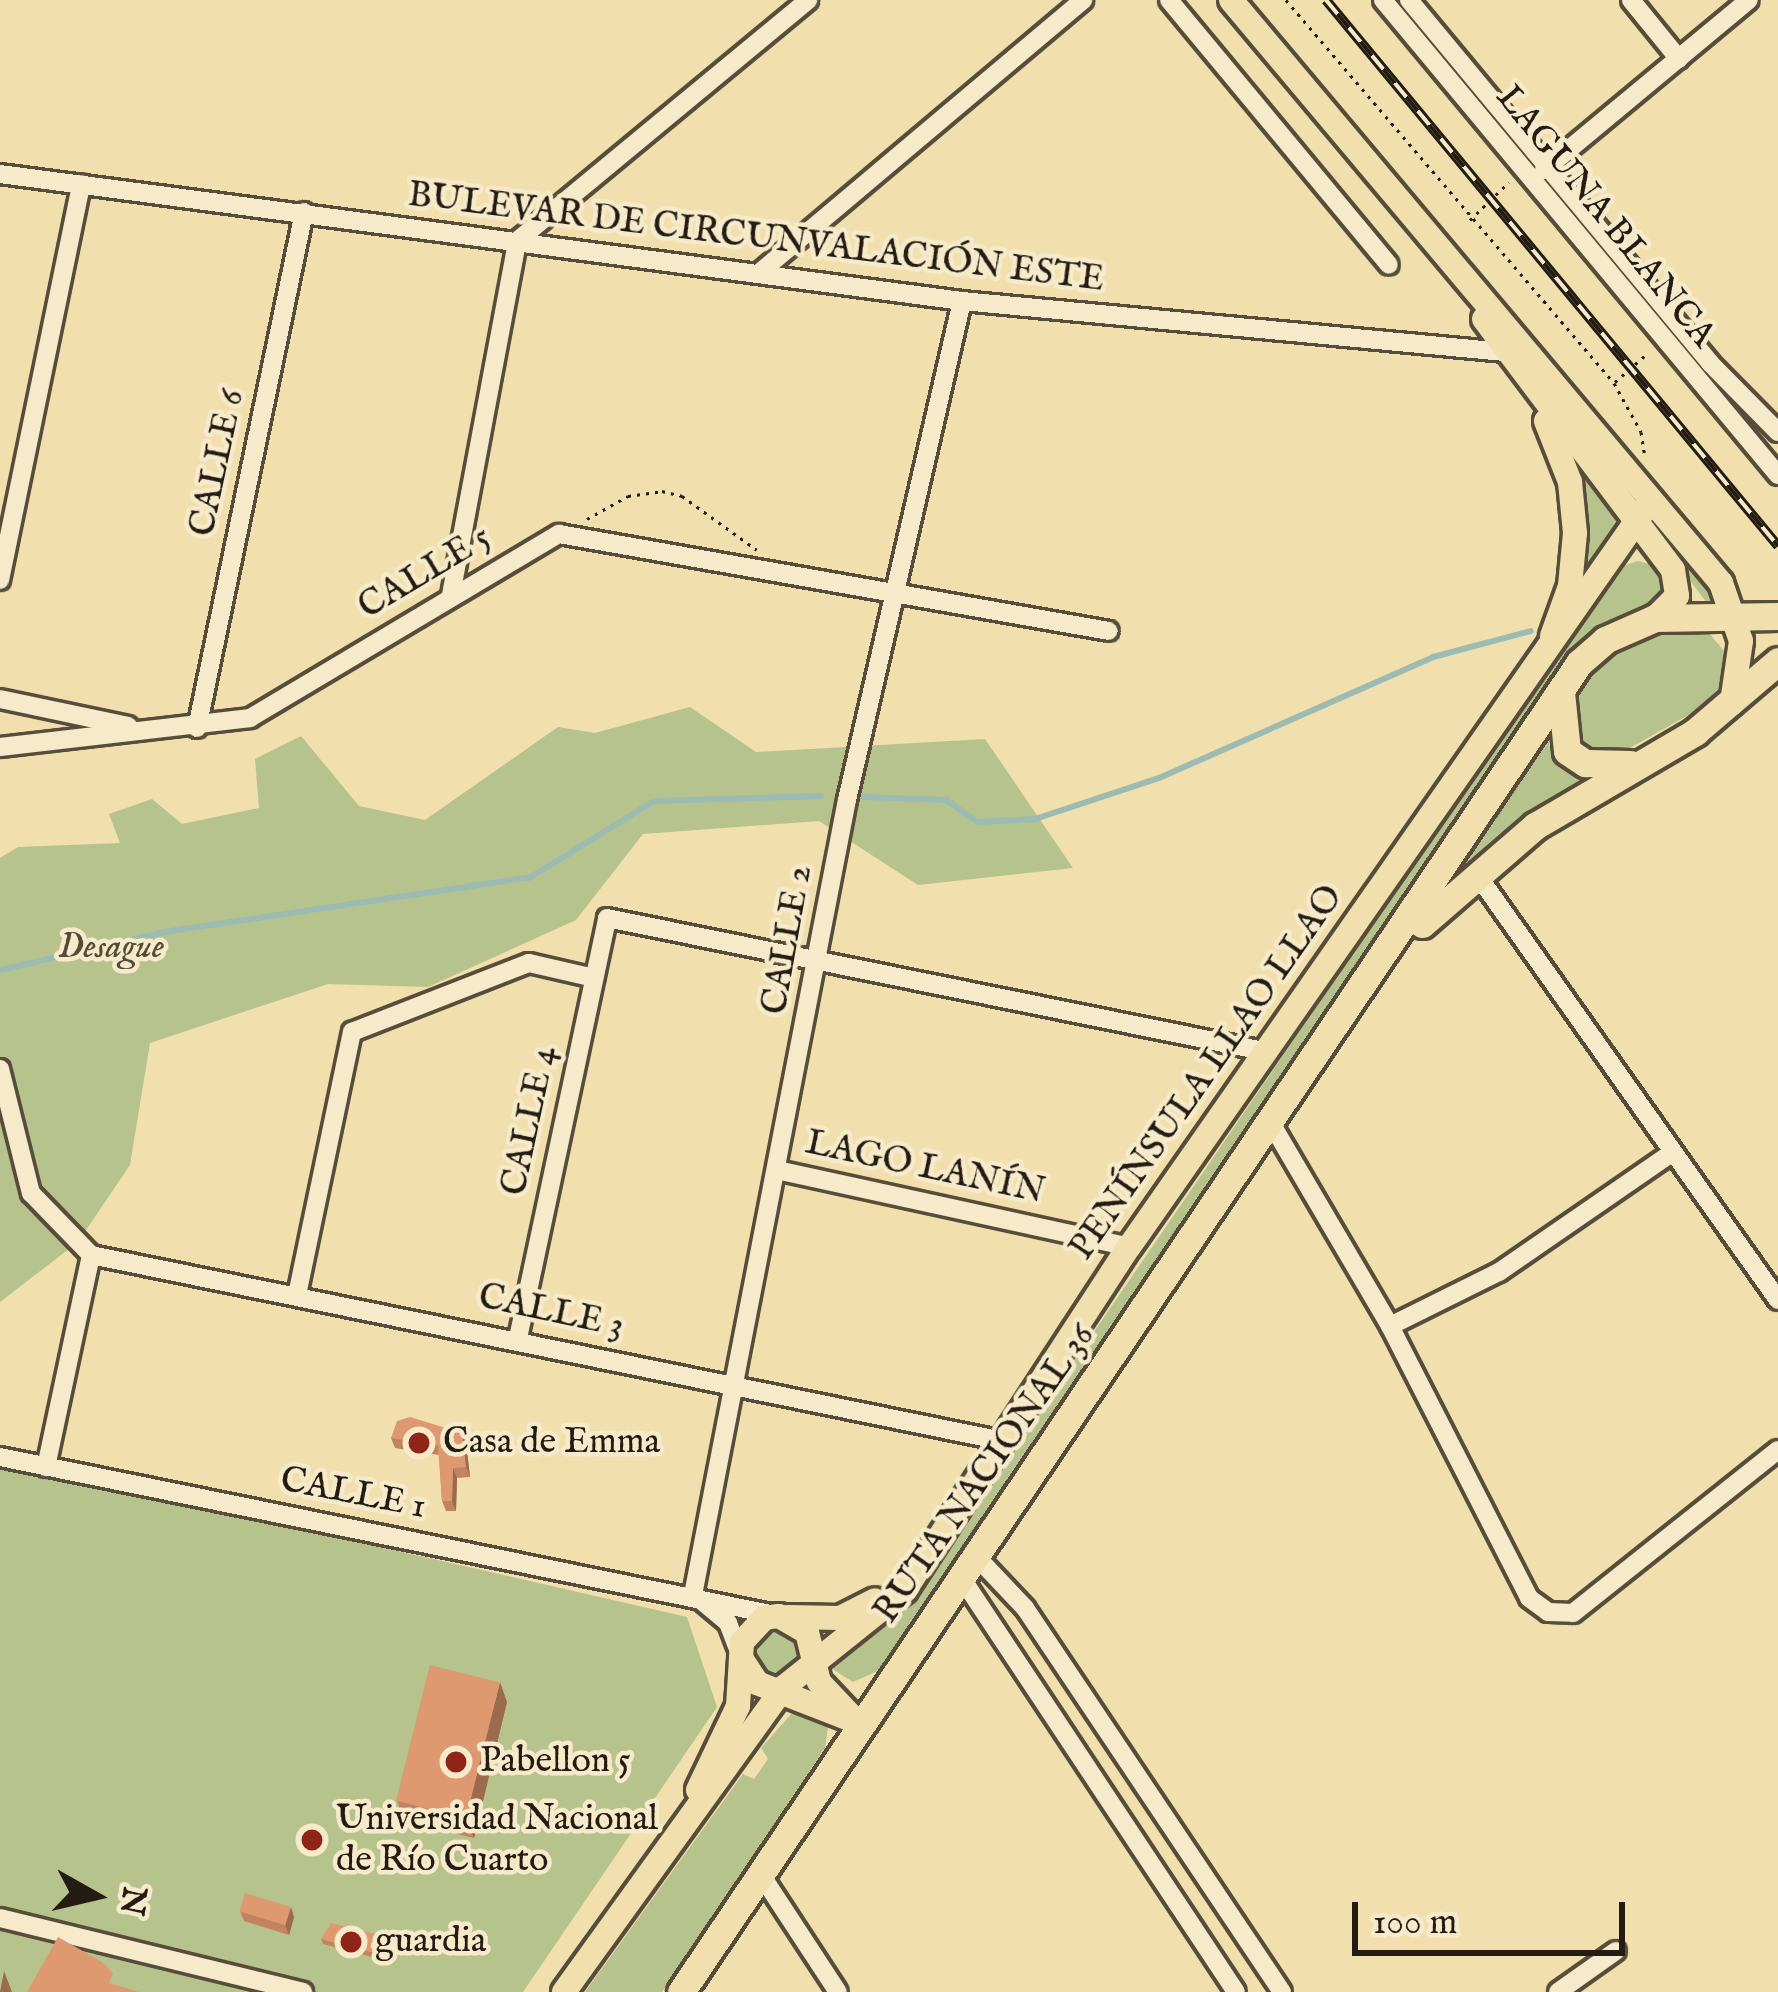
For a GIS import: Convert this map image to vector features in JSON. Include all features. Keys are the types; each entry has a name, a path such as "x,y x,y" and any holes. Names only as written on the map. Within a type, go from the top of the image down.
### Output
{"highway":[{"name":"RUTA NACIONAL 36","path":"681,1992 857,1722 1356,1002 1561,692 1605,640 1655,618 1734,613 1778,616"},
{"name":"RUTA NACIONAL 36","path":"1356,1002 1438,904 1476,873 1731,705 1777,663"},
{"path":"1561,692 1561,736 1574,758 1606,767 1637,764"}],"main road":[{"path":"1231,0 1721,583 1734,613 1741,670 1731,705"},
{"path":"1447,261 1505,352 1678,583 1671,606 1655,618"},
{"name":"PENÍNSULA LLAO LLAO","path":"1505,352 1570,482 1570,586 1541,666"},
{"name":"PENÍNSULA LLAO LLAO","path":"811,1660 891,1607 998,1440 1263,1051 1541,666 1652,500"},
{"name":"PENÍNSULA LLAO LLAO","path":"779,1616 840,1618 866,1607 943,1527"},
{"path":"685,1820 738,1706 741,1658 750,1628 779,1616 807,1632 811,1660 857,1722"},
{"path":"741,1658 757,1683 784,1687 857,1722"},
{"path":"564,1992 685,1820 784,1687 811,1660"}],"street":[{"path":"451,595 518,241 531,221 808,0"},
{"path":"759,273 1083,0"},
{"path":"1169,0 1388,265"},
{"name":"LAGUNA BLANCA","path":"1383,0 1661,340 1778,475"},
{"name":"LAGUNA BLANCA","path":"1409,0 1552,164 1710,363 1778,432"},
{"path":"1631,0 1679,58"},
{"path":"1527,174 1552,164 1749,0"},
{"name":"BULEVAR DE CIRCUNVALACIÓN ESTE","path":"0,174 962,301 1505,352"},
{"path":"0,580 80,184"},
{"name":"CALLE 6","path":"197,728 304,212"},
{"name":"CALLE 2","path":"693,1594 847,800 962,301"},
{"path":"559,534 1108,631"},
{"name":"CALLE 5","path":"0,747 197,728 250,718 559,534"},
{"path":"0,699 151,731"},
{"path":"1476,873 1778,1300"},
{"name":"CALLE 4","path":"518,1338 607,918 820,958"},
{"path":"820,958 1263,1051"},
{"path":"297,1295 352,1032 530,963 594,978"},
{"path":"0,1069 32,1192 91,1255 46,1467"},
{"path":"1271,1123 1390,1326 1529,1598 1548,1612 1573,1612 1778,1450"},
{"path":"1390,1326 1499,1273 1673,1151"},
{"name":"LAGO LANÍN","path":"777,1170 1129,1246"},
{"name":"CALLE 3","path":"91,1255 518,1338 998,1440"},
{"name":"CALLE 1","path":"0,1457 693,1594 779,1616"},
{"path":"966,1564 1236,1992"},
{"path":"966,1564 1025,1608 1282,1992"},
{"path":"693,1594 728,1624 741,1658"},
{"path":"760,1873 838,1992"},
{"path":"0,1918 303,1992"},
{"path":"1558,1992 1616,1952"}],"path":[{"path":"1286,0 1614,383 1641,432 1652,500"},
{"path":"1470,220 1527,174"},
{"path":"1614,383 1661,340"},
{"path":"559,534 628,496 662,491 682,496 759,551"}],"green space":[{"path":"1572,456 1626,522 1580,593"},
{"path":"1656,514 1722,604 1707,603 1647,524"},
{"path":"1638,561 1658,566 1664,584 1656,601 1596,628 882,1669 853,1682 826,1665 835,1649 891,1618 922,1583 1580,622 1619,567"},
{"path":"1677,625 1704,627 1724,651 1717,699 1621,753 1591,753 1572,739 1569,711 1581,683 1607,657"},
{"name":"Desague","path":"690,707 756,752 985,739 1073,868 918,885 819,821 643,834 576,920 428,987 328,984 150,1043 130,1165 78,1242 0,1302 0,858 18,847 120,843 109,814 152,799 182,824 259,808 255,759 301,736 359,806 425,820 558,727 595,733"},
{"path":"1546,735 1554,759 1572,774 1598,779 1436,892"},
{"name":"Universidad Nacional de Río Cuarto","path":"0,1460 687,1617 717,1707 523,1992 0,1992"},
{"path":"776,1628 794,1635 801,1653 794,1671 776,1678 758,1671 751,1653 758,1635"},
{"path":"793,1712 828,1727 825,1748 662,1992 585,1992 743,1774 754,1779 768,1759 761,1748"}],"building":[{"path":"410,1417 462,1433 466,1467 453,1468 452,1501 442,1501 438,1445 391,1438 397,1421"},
{"name":"Pabellon 5","path":"430,1665 500,1682 466,1818 396,1801"},
{"path":"245,1893 291,1907 285,1925 239,1911"},
{"name":"guardia","path":"331,1923 376,1934 374,1953 321,1939"},
{"path":"58,1937 102,1962 113,1973 109,1983 139,1992 27,1992"}],"waterway":[{"path":"863,797 946,800 978,822 1035,819 1159,778 1433,657 1531,631"},
{"path":"0,970 164,932 531,877 654,801 821,796"}],"railway":[{"path":"1326,0 1778,546"}],"place":[{"name":"Casa de Emma","path":"419,1443"},
{"name":"Pabellon 5","path":"456,1762"},
{"name":"Universidad Nacional de Río Cuarto","path":"312,1840"},
{"name":"guardia","path":"351,1942"}]}
